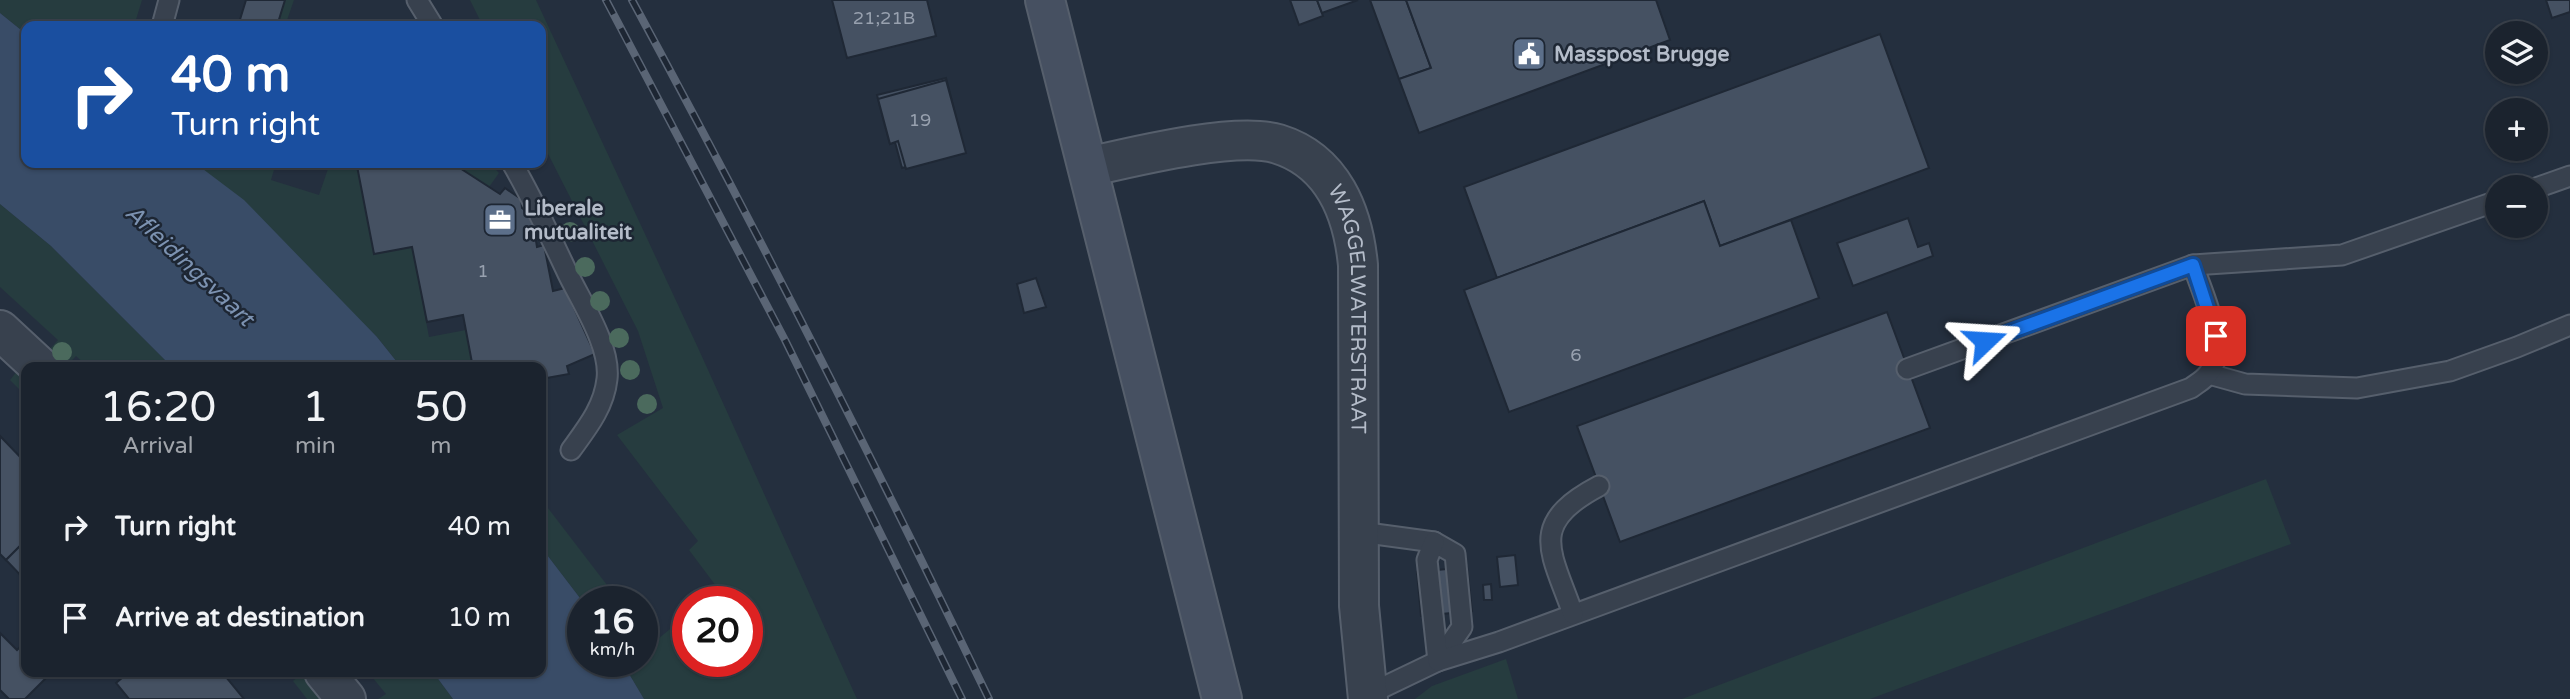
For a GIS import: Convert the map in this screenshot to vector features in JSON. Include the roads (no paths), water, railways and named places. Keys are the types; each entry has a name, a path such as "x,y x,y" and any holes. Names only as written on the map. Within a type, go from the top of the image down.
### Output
{"main road":[{"path":"1045,0 1222,699"}],"street":[{"name":"WAGGELWATERSTRAAT","path":"1087,167 1134,156 1235,140 1278,144 1303,156 1320,169 1336,189 1348,211 1355,237 1358,265 1359,606 1368,697"},
{"path":"0,330 35,362"},
{"path":"328,677 346,699"}],"lane":[{"path":"163,21 169,0"},
{"path":"417,0 430,21"},
{"path":"515,168 594,328 607,364 608,377 602,401 595,416 571,450"},
{"path":"2548,184 2570,176"},
{"path":"1908,369 2193,265 2342,255 2485,205"},
{"path":"1368,697 1438,662 2191,388 2209,374 2217,356 2216,336 2193,265"},
{"path":"2209,374 2245,384 2357,388 2450,371 2570,325"},
{"path":"1573,614 1552,551 1551,529 1560,513 1577,498 1599,486"},
{"path":"1360,532 1434,542 1455,554 1462,627 1438,662"},
{"path":"1434,542 1427,561 1438,662"}],"water":[{"name":"Afleidingsvaart","path":"0,13 21,30 21,168 202,168 244,200 377,337 397,362 167,362 51,246 0,204"},
{"path":"546,554 571,586 567,586 567,677 631,677 644,699 453,699 437,677 546,677"}],"railway":[{"path":"606,0 785,340 962,699"},
{"path":"632,0 815,347 989,699"}],"place":[{"name":"Masspost Brugge","path":"1529,54"},
{"name":"Liberale mutualiteit","path":"500,220"}]}
